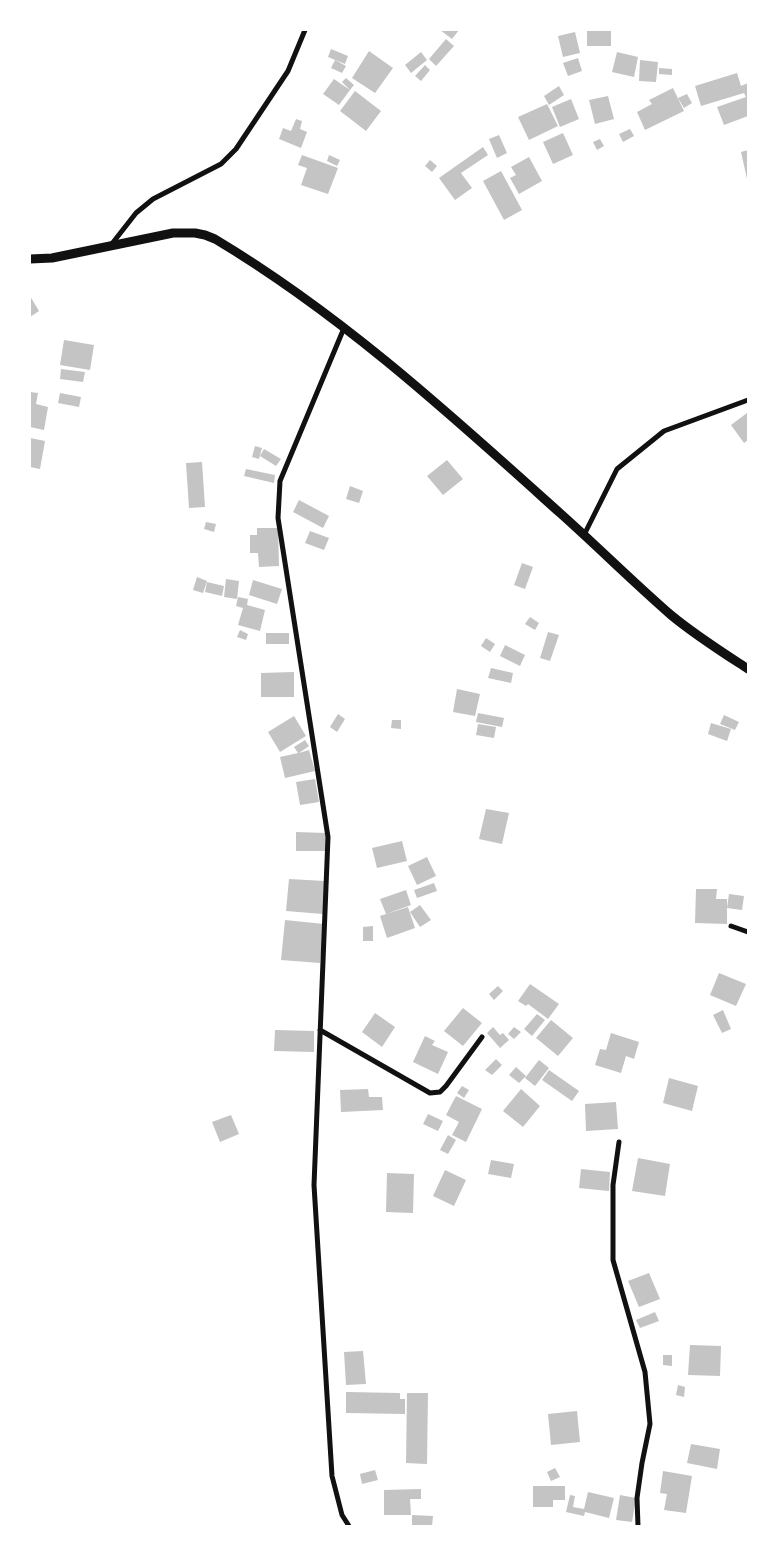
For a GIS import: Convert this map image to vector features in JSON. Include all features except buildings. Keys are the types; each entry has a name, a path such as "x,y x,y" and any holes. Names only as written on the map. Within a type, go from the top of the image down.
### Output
{"main road":[{"path":"31,260 52,258 173,233 205,235 229,247 344,327 435,401 672,616 748,669"}],"street":[{"path":"110,245 136,213 153,199 221,164 236,149 288,71 305,30"},
{"path":"344,327 280,481 278,518 328,837 314,1185 332,1476 342,1515 349,1526"},
{"path":"584,535 617,469 664,431 748,400"},
{"path":"732,926 748,932"},
{"path":"320,1030 430,1093 440,1092 446,1086 482,1037"},
{"path":"619,1142 613,1186 613,1260 645,1372 650,1424 637,1498 638,1526"}]}
